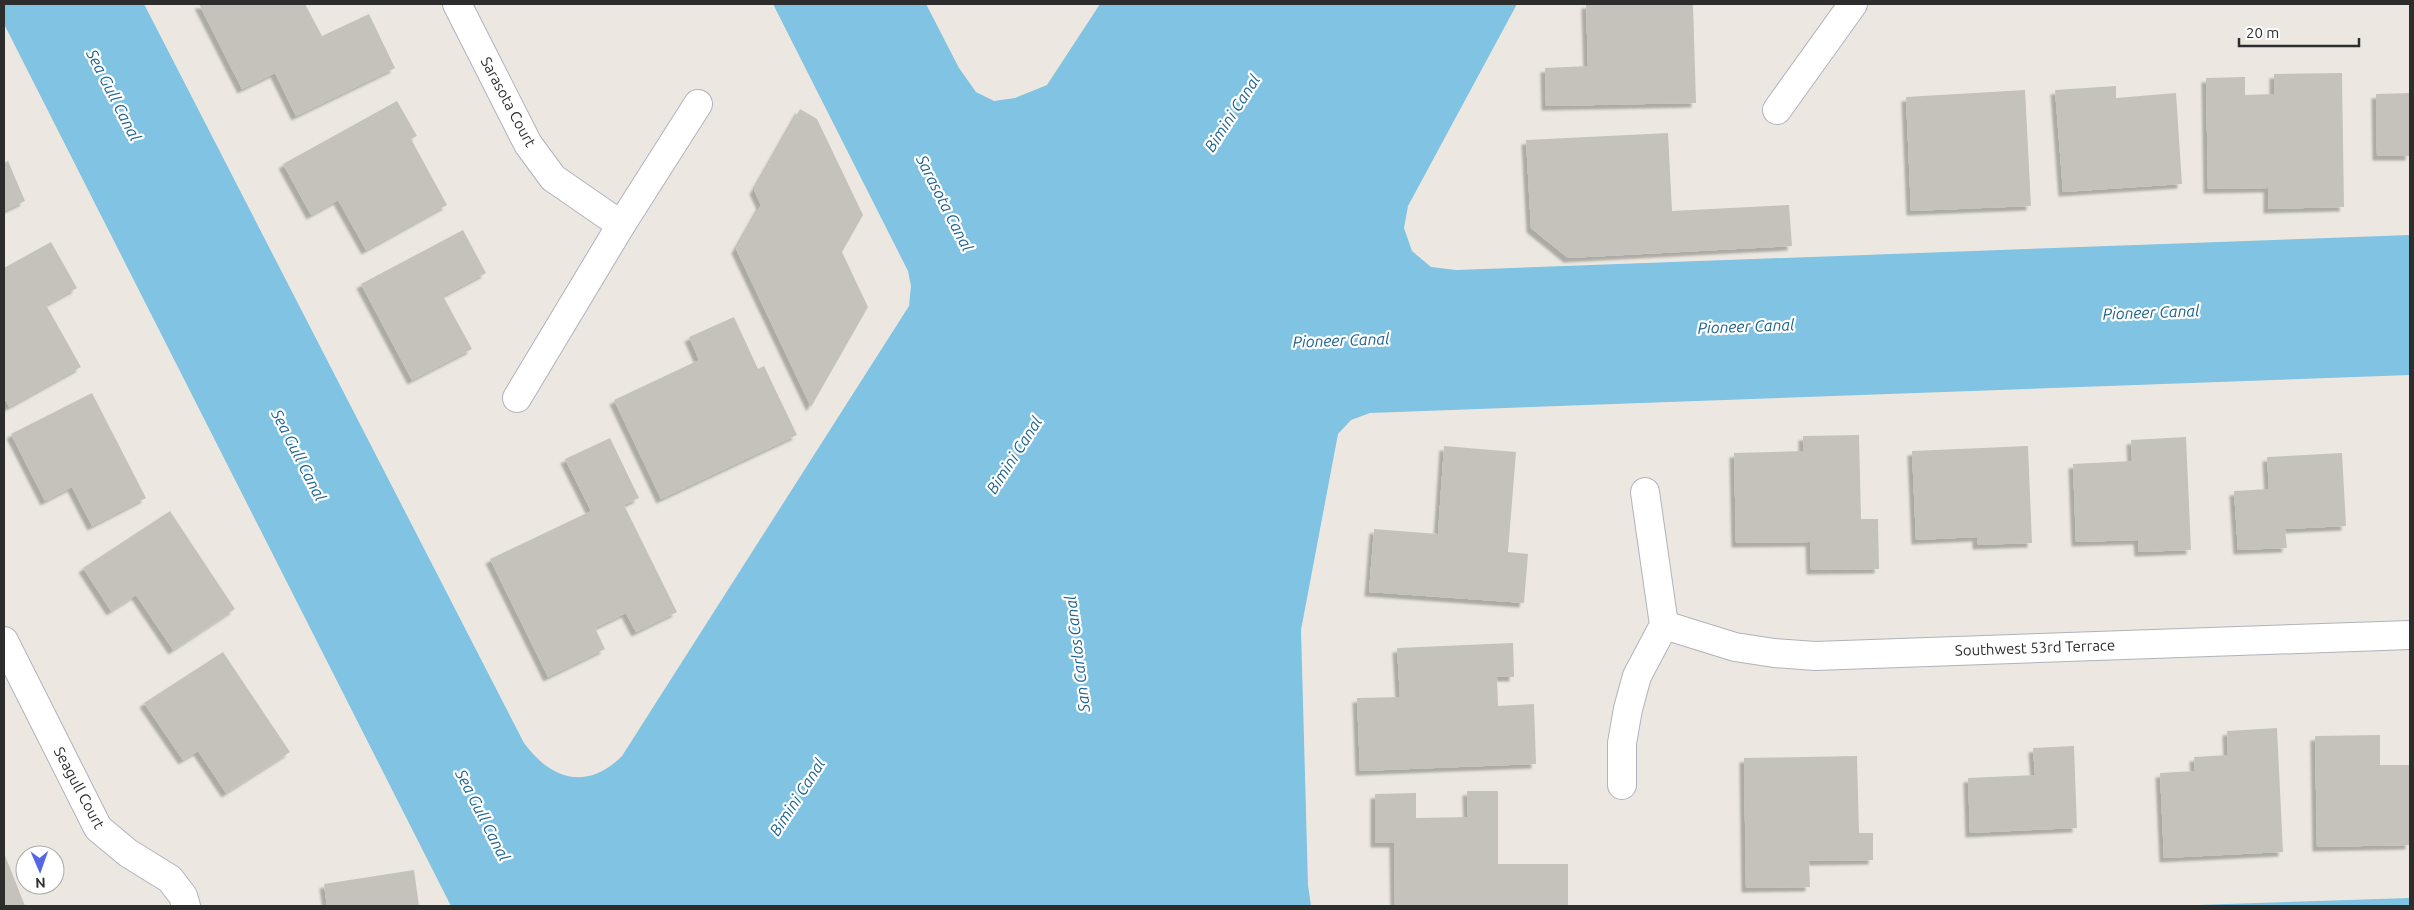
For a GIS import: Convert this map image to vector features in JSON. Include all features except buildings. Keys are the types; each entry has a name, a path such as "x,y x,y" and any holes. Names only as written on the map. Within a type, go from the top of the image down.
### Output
{"street":[{"name":"Sarasota Court","path":"457,4 528,144 553,178 621,225"},
{"path":"1777,110 1853,4"},
{"path":"517,398 621,225 698,104"},
{"path":"1622,785 1622,743 1628,709 1637,676 1664,625 1645,492"},
{"name":"Southwest 53rd Terrace","path":"1664,625 1735,646 1774,653 1815,656 2410,635"},
{"name":"Seagull Court","path":"4,641 98,828 128,853 170,879 183,896 186,906"}],"water":[{"path":"4,4 144,4 524,743 546,766 558,773 570,776 583,777 596,774 609,767 622,756 909,306 911,286 908,271 773,4 926,4 959,68 976,92 994,101 1015,98 1047,85 1100,4 1517,4 1408,206 1404,228 1412,251 1431,267 1456,270 2410,235 2410,375 1370,413 1351,420 1338,434 1301,630 1308,885 1311,906 451,906 4,24"},
{"path":"2410,898 2410,906 2167,906"}],"water label":[{"name":"Sea Gull Canal","path":"114,95"},
{"name":"Bimini Canal","path":"1232,113"},
{"name":"Sarasota Canal","path":"945,203"},
{"name":"Pioneer Canal","path":"2151,312"},
{"name":"Pioneer Canal","path":"1746,326"},
{"name":"Pioneer Canal","path":"1341,340"},
{"name":"Sea Gull Canal","path":"299,455"},
{"name":"Bimini Canal","path":"1014,455"},
{"name":"San Carlos Canal","path":"1077,654"},
{"name":"Bimini Canal","path":"797,797"},
{"name":"Sea Gull Canal","path":"483,815"}]}
